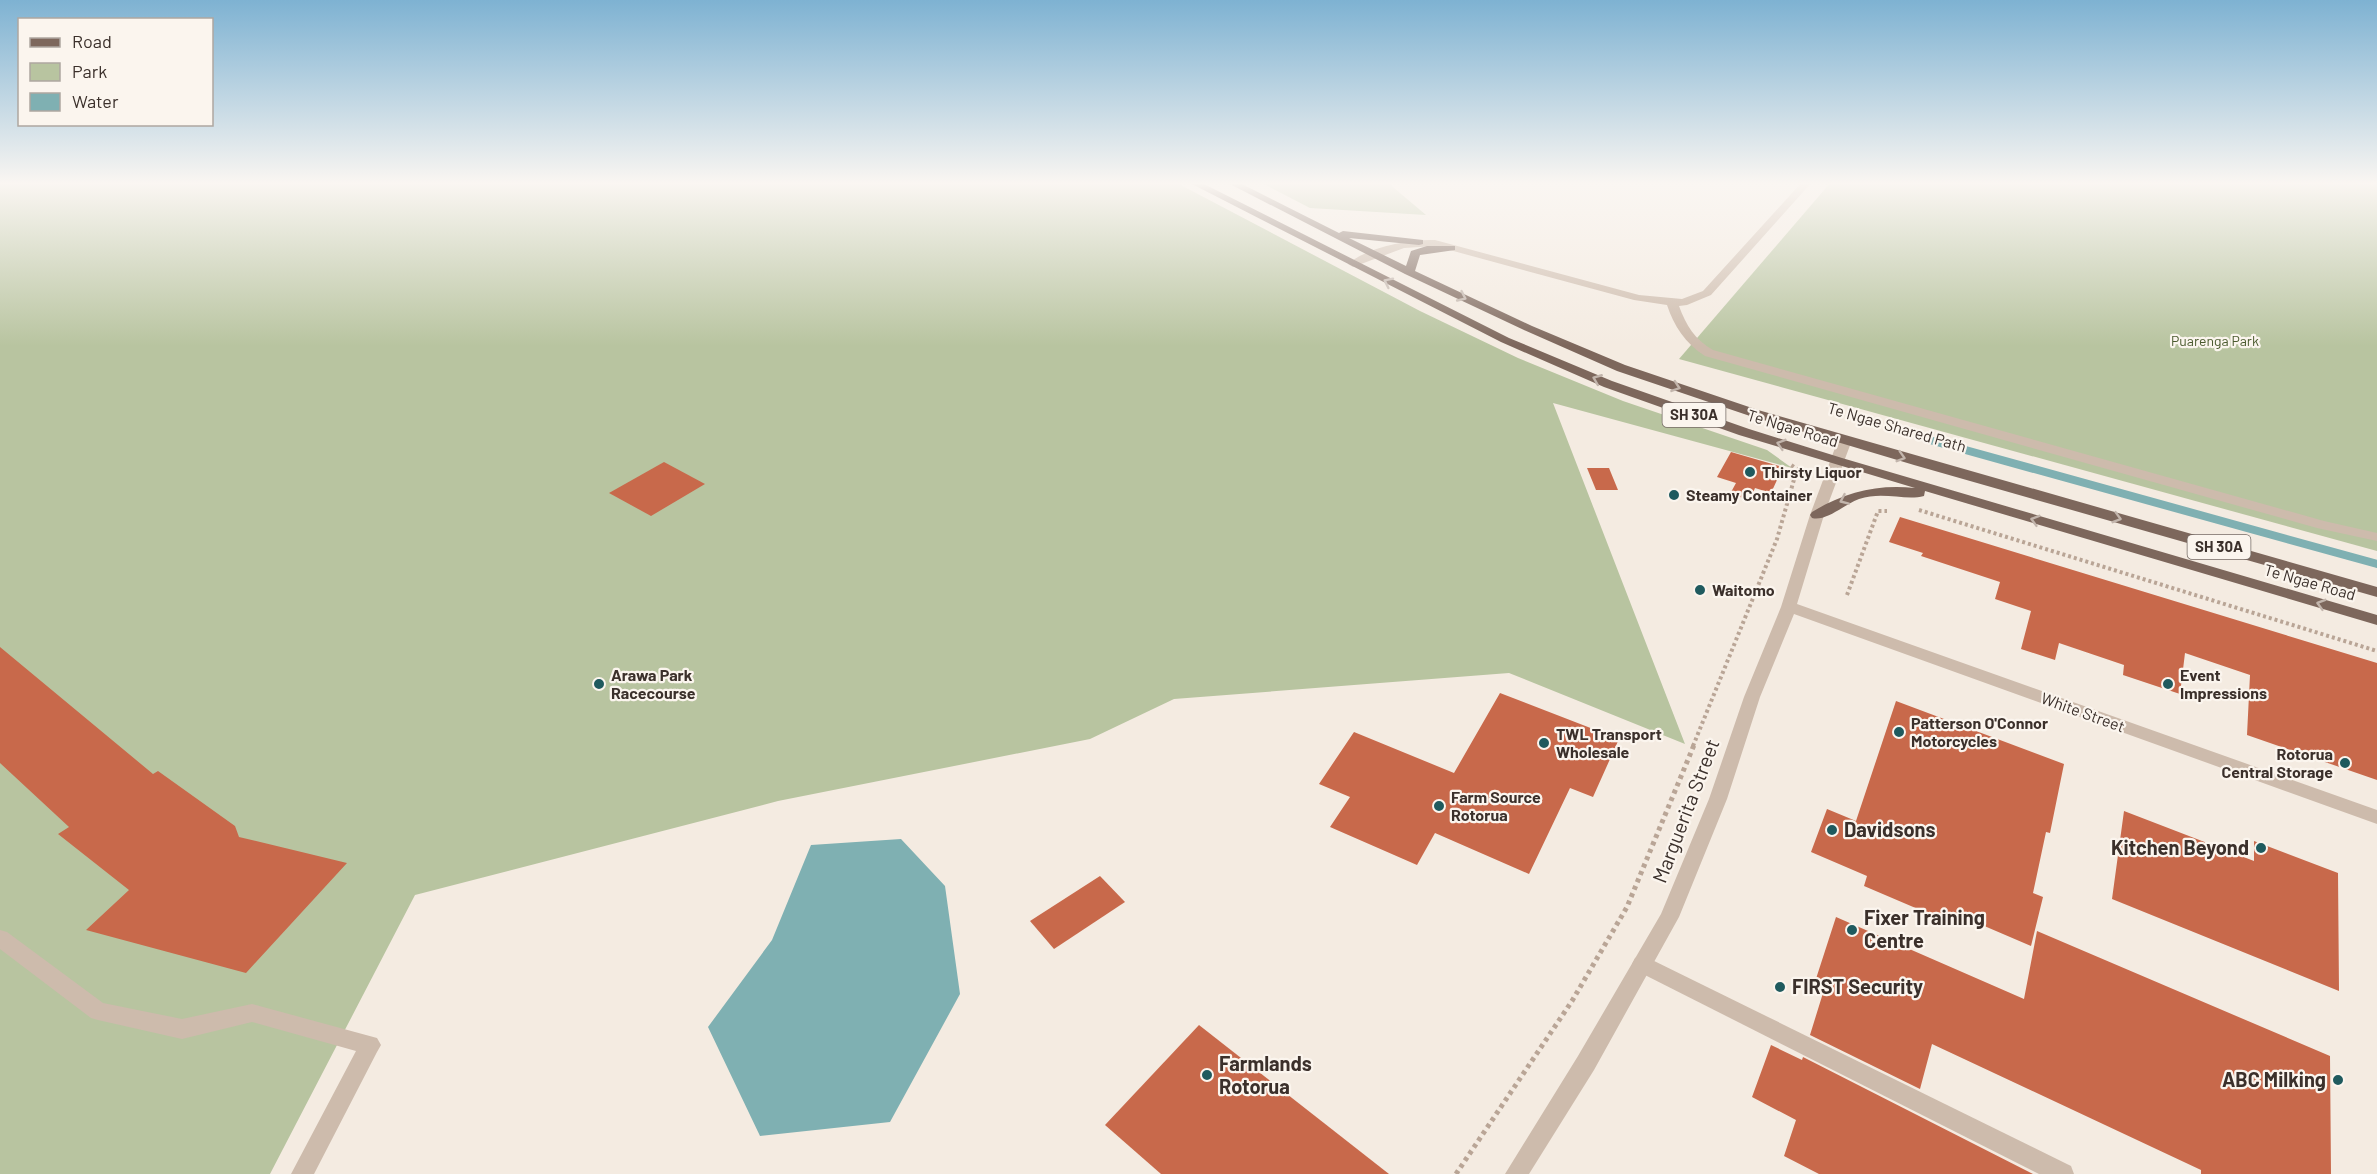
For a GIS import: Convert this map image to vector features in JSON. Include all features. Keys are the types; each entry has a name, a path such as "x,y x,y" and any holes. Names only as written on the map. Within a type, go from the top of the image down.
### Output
{"main road":[{"name":"Te Ngae Road","path":"1300,237 1505,340 1608,384 1744,432 1837,461 2377,620"},
{"name":"Te Ngae Road","path":"1339,237 1528,328 1621,368 1724,403 1845,440 2377,592"},
{"path":"1376,237 1419,242"},
{"path":"1409,272 1415,253 1427,249 1451,248"},
{"path":"1817,515 1844,498 1868,492 1901,490 1963,499"}],"street":[{"path":"1353,264 1397,246 1419,242 1451,248 1638,298 1672,303 1692,301 1707,293 1758,237"},
{"path":"1672,303 1680,326 1699,348 1709,353 2322,525 2377,537"},
{"name":"Marguerita Street","path":"1516,1174 1586,1063 1669,917 1719,798 1752,698 1789,607 1817,515 1845,440"},
{"name":"White Street","path":"1789,607 2377,817"},
{"path":"0,938 98,1011 182,1029 252,1013 370,1045 302,1174"},
{"path":"1642,964 2063,1174"}],"path":[{"path":"1456,1174 1572,1001 1627,907 1777,539 1797,469 1784,461"},
{"path":"1847,595 1878,511 1897,510"},
{"path":"1916,510 2377,651"}],"green space":[{"name":"Arawa Park Racecourse","path":"0,237 1279,237 1420,311 1518,358 1623,401 1767,450 1792,468 1553,403 1685,744 1509,673 1174,699 1090,739 778,801 415,895 270,1174 0,1174"},
{"name":"Puarenga Park","path":"1784,237 2377,237 2377,551 1679,359"}],"water":[{"path":"901,839 945,886 960,994 890,1122 760,1136 708,1027 772,940 811,845"}],"building":[{"name":"Thirsty Liquor","path":"1731,452 1783,467 1771,493 1755,488 1750,500 1730,494 1736,483 1717,477"},
{"path":"664,462 705,484 651,516 609,493"},
{"path":"1587,468 1609,468 1618,490 1596,490"},
{"path":"1900,517 2377,663 2377,780 2247,735 2250,675 2185,653 2180,694 2123,675 2124,665 2059,643 2055,660 2021,649 2031,611 1995,599 2000,582 1921,556 1923,553 1889,542"},
{"path":"0,647 153,774 158,771 235,826 239,837 347,863 246,973 86,930 129,890 58,834 69,827 0,763"},
{"name":"Farm Source Rotorua","path":"1500,693 1619,739 1593,797 1570,788 1529,874 1435,833 1417,865 1330,827 1350,797 1319,784 1354,732 1454,773"},
{"path":"1896,701 2064,764 2050,833 2046,832 2033,893 2043,897 2031,946 1975,922 1939,918 1864,886 1867,876 1811,852 1827,809 1856,821"},
{"path":"2124,811 2254,861 2254,841 2338,873 2339,991 2112,899"},
{"path":"1100,876 1125,902 1054,949 1030,921"},
{"path":"1836,917 2024,999 2037,931 2330,1056 2331,1174 2201,1174 2201,1170 1932,1044 1920,1089 1810,1035 1823,993 1813,988"},
{"name":"Farmlands Rotorua","path":"1199,1025 1389,1174 1161,1174 1105,1125"},
{"path":"1771,1045 1802,1060 1803,1057 2033,1174 1819,1174 1784,1156 1796,1120 1752,1097"}],"waterway":[{"path":"1933,441 2377,564"}],"place":[{"name":"Thirsty Liquor","path":"1750,472"},
{"name":"Steamy Container","path":"1674,495"},
{"name":"Waitomo","path":"1700,590"},
{"name":"Arawa Park Racecourse","path":"599,684"},
{"name":"Event Impressions","path":"2168,684"},
{"name":"Patterson O'Connor Motorcycles","path":"1899,732"},
{"name":"TWL Transport Wholesale","path":"1544,743"},
{"name":"Rotorua Central Storage","path":"2345,763"},
{"name":"Farm Source Rotorua","path":"1439,806"},
{"name":"Davidsons","path":"1832,830"},
{"name":"Kitchen Beyond","path":"2261,848"},
{"name":"Fixer Training Centre","path":"1852,930"},
{"name":"FIRST Security","path":"1780,987"},
{"name":"Farmlands Rotorua","path":"1207,1075"},
{"name":"ABC Milking","path":"2338,1080"}]}
